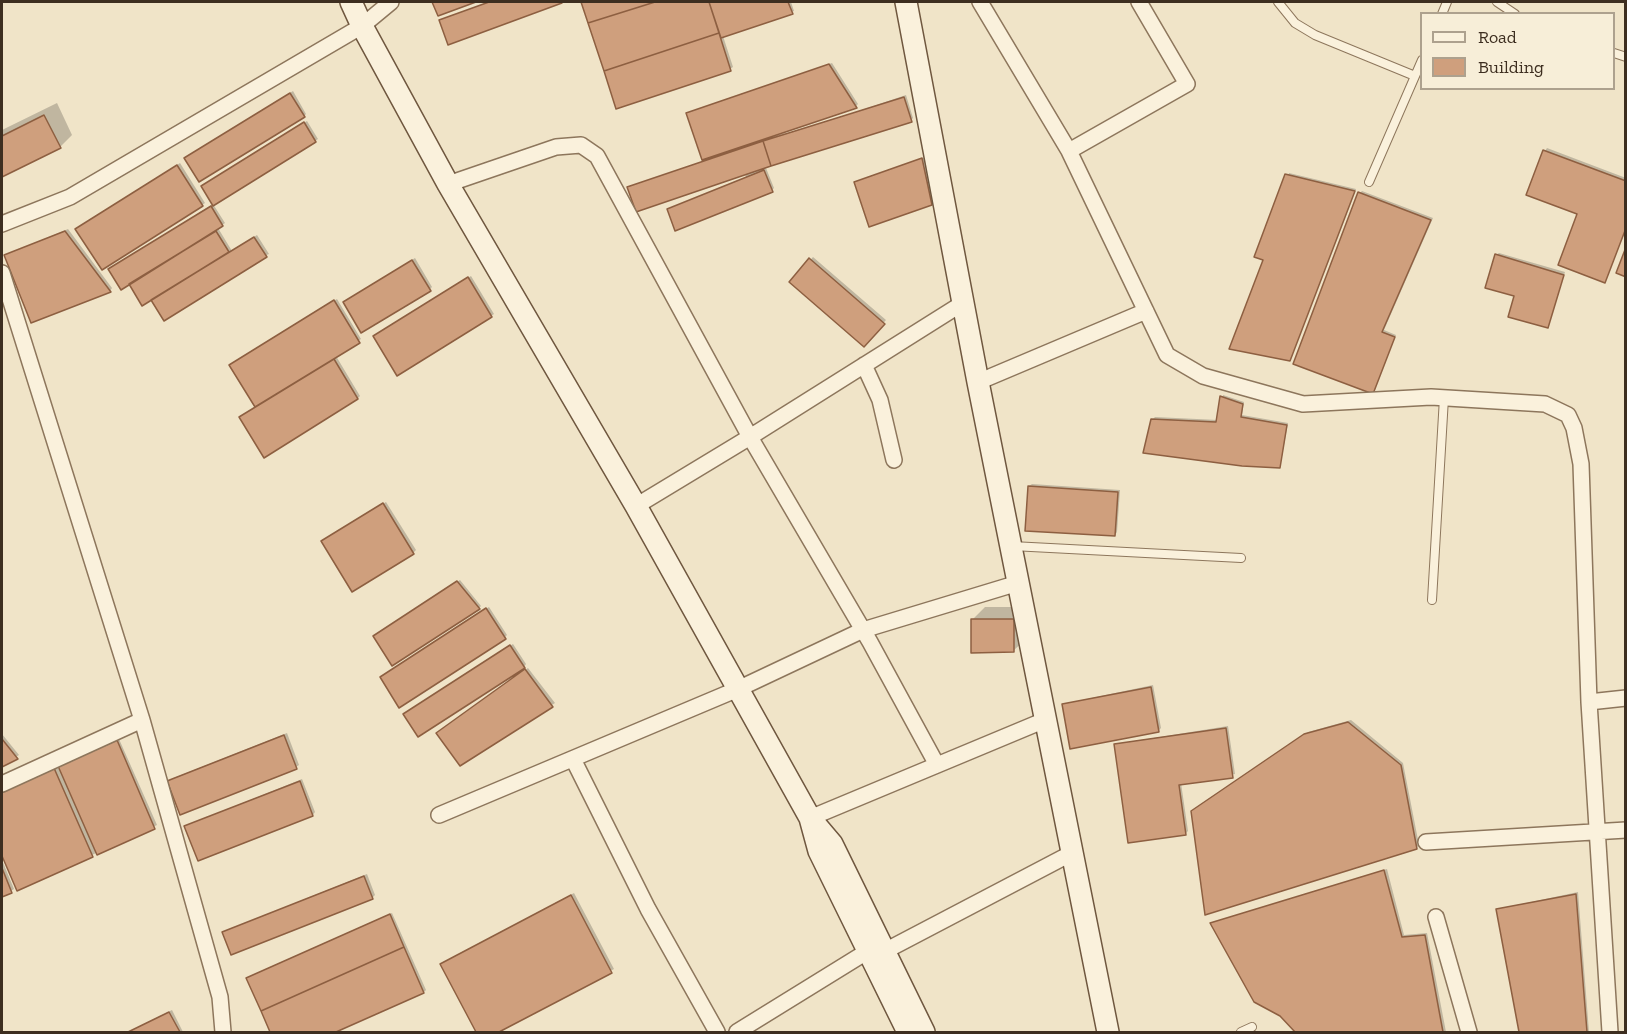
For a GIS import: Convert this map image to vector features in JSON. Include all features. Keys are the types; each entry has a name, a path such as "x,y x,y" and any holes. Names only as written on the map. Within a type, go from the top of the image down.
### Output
{"street":[{"path":"351,2 448,184 636,506 810,818 832,844 908,1032"},
{"path":"2,224 70,197 362,26 391,2"},
{"path":"906,2 978,382 1108,1032"},
{"path":"980,2 1070,151 1167,355 1203,376 1303,404 1444,398 1545,404 1568,415 1574,428 1581,464 1589,702 1610,1032"},
{"path":"1070,151 1187,84 1139,2"},
{"path":"448,184 556,147 581,145 597,156 750,437 863,630 938,765"},
{"path":"2,273 142,720 220,997 223,1032"},
{"path":"636,506 963,303"},
{"path":"978,382 1146,311"},
{"path":"864,365 880,400 894,460"},
{"path":"439,815 738,689 863,630 1018,583"},
{"path":"1589,702 1626,698"},
{"path":"2,784 142,720"},
{"path":"810,818 1045,720"},
{"path":"573,759 648,909 717,1032"},
{"path":"1426,842 1626,830"},
{"path":"737,1032 877,951 1072,853"},
{"path":"1436,917 1470,1032"},
{"path":"877,951 924,1032"}],"lane":[{"path":"1278,2 1295,23 1314,35 1415,76"},
{"path":"1497,2 1512,12"},
{"path":"1369,182 1420,65"},
{"path":"1432,600 1444,398"},
{"path":"1011,546 1241,558"},
{"path":"1240,1032 1251,1027"}],"building":[{"path":"432,2 476,2 438,16"},
{"path":"489,2 562,3 448,45 439,20"},
{"path":"581,2 655,2 588,23"},
{"path":"655,2 709,2 719,33 604,71 588,23"},
{"path":"709,2 788,2 793,14 721,38"},
{"path":"719,33 731,71 616,109 604,71"},
{"path":"829,64 857,108 702,160 686,113"},
{"path":"290,93 305,117 199,182 184,158"},
{"path":"904,97 912,122 771,166 763,141"},
{"path":"44,115 61,148 2,177 2,136"},
{"path":"304,122 316,142 213,206 201,186"},
{"path":"763,141 771,166 636,212 627,187"},
{"path":"1543,150 1626,181 1626,228 1605,283 1558,265 1577,214 1526,195"},
{"path":"922,158 932,205 869,227 854,182"},
{"path":"177,165 203,206 102,270 75,229"},
{"path":"764,170 773,192 675,231 667,209"},
{"path":"1285,174 1355,191 1290,361 1229,349 1263,260 1254,257"},
{"path":"1358,192 1431,220 1382,332 1395,337 1373,394 1293,364"},
{"path":"211,206 223,226 121,290 108,269"},
{"path":"65,231 111,292 31,323 4,255"},
{"path":"216,231 229,252 142,306 129,284"},
{"path":"254,237 267,257 164,321 151,300"},
{"path":"1626,247 1626,277 1616,273"},
{"path":"1495,254 1564,275 1548,328 1508,317 1514,296 1485,288"},
{"path":"809,258 885,324 864,347 789,282"},
{"path":"412,260 431,291 361,333 343,302"},
{"path":"468,277 492,317 397,376 373,336"},
{"path":"334,300 360,343 255,407 229,365"},
{"path":"334,359 358,399 264,458 239,417"},
{"path":"1220,396 1243,404 1241,417 1287,425 1280,468 1242,466 1143,453 1151,419 1216,422"},
{"path":"1028,486 1118,492 1115,536 1025,531"},
{"path":"383,503 414,554 352,592 321,541"},
{"path":"457,581 480,609 392,666 373,636"},
{"path":"486,608 506,639 399,708 380,677"},
{"path":"971,619 1014,619 1014,652 971,653"},
{"path":"510,645 525,668 418,737 403,714"},
{"path":"525,669 553,707 460,766 436,733"},
{"path":"1151,687 1159,732 1070,749 1062,704"},
{"path":"1348,722 1401,765 1417,849 1205,915 1191,811 1304,734"},
{"path":"1226,728 1233,778 1179,785 1186,835 1128,843 1114,744"},
{"path":"284,735 297,769 180,815 167,781"},
{"path":"2,739 18,759 2,767"},
{"path":"117,740 155,829 97,855 58,766"},
{"path":"54,768 93,857 17,891 2,856 2,791"},
{"path":"300,781 313,816 198,861 184,826"},
{"path":"2,868 12,893 2,897"},
{"path":"1384,870 1402,937 1425,935 1443,1032 1295,1032 1280,1016 1254,1002 1210,923"},
{"path":"364,876 373,899 231,955 222,932"},
{"path":"1576,894 1587,1032 1519,1032 1496,909"},
{"path":"571,895 612,973 499,1032 476,1032 440,964"},
{"path":"390,914 404,947 261,1011 246,978"},
{"path":"404,947 424,993 336,1032 270,1032 261,1011"},
{"path":"169,1012 180,1032 128,1032"}]}
